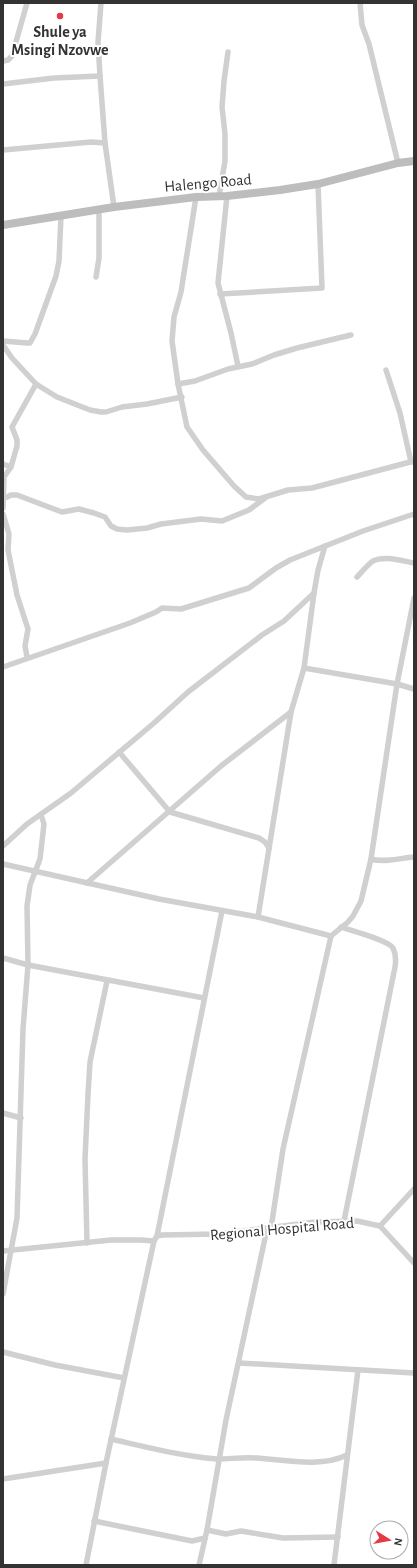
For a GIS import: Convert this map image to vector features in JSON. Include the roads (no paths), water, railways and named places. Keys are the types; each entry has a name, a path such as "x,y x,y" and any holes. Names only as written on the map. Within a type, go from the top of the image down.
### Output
{"street":[{"path":"3,61 8,60 12,56 27,3"},
{"path":"101,3 98,42 100,76 105,143 114,207"},
{"path":"360,3 362,25 369,44 398,163"},
{"path":"228,52 222,107 225,134 218,277 220,294 231,333 238,366"},
{"path":"3,84 54,78 100,76"},
{"path":"3,150 90,142 105,143"},
{"name":"Halengo Road","path":"3,225 114,207 196,196 223,196 318,184 398,163 414,161"},
{"path":"220,294 322,288 318,184"},
{"path":"196,196 181,292 172,328 178,384 182,397 187,427 203,450 246,497 259,499 266,498 288,490 312,488 413,462 399,408 386,370"},
{"path":"96,277 99,258 99,210"},
{"path":"3,341 30,343 36,334 56,276 59,261 61,216"},
{"path":"178,384 195,381 238,366 252,364 297,348 351,335"},
{"path":"3,345 12,358 36,384 57,397 90,410 101,412 182,397"},
{"path":"3,508 4,477 11,467 17,446 17,440 12,427 36,384"},
{"path":"3,464 11,467"},
{"path":"4,499 17,495 62,512 79,509 105,517 111,526 116,529 127,530 201,519 222,522 249,510 266,498"},
{"path":"3,514 9,534 8,550 17,595 28,629 25,646 27,657"},
{"path":"3,667 27,657 130,623 162,608 181,609 245,590 259,582 280,565 363,531 414,514"},
{"path":"258,917 291,712 304,668 314,593 318,570 325,546"},
{"path":"357,577 373,561 380,559 414,563"},
{"path":"3,846 27,824 71,793 154,723 188,692 262,635 284,621 314,593"},
{"path":"199,1565 208,1530 219,1459 239,1362 269,1229 283,1149 331,936 353,916 361,901 371,859 397,684 414,598"},
{"path":"304,668 397,684 414,689"},
{"path":"87,883 221,766 291,712"},
{"path":"119,752 170,812 259,838 265,842 269,848"},
{"path":"3,1294 17,1218 23,1029 28,966 27,906 30,885 40,859 44,834 44,824 41,815"},
{"path":"371,859 383,861 414,857"},
{"path":"3,864 34,872 222,911 258,917 331,936"},
{"path":"86,1565 222,911"},
{"path":"341,927 389,944 395,952 396,959 396,967 344,1220"},
{"path":"3,958 28,966 204,998"},
{"path":"87,1243 85,1159 90,1062 107,980"},
{"path":"3,1113 21,1118"},
{"path":"414,1189 380,1226 414,1263"},
{"name":"Regional Hospital Road","path":"3,1251 127,1239 155,1239 162,1235 218,1234 344,1220 380,1226"},
{"path":"3,1352 55,1365 124,1378"},
{"path":"239,1362 414,1373"},
{"path":"334,1565 358,1370"},
{"path":"111,1439 185,1455 219,1459 243,1456 313,1462 338,1459 347,1455"},
{"path":"3,1479 106,1464"},
{"path":"94,1521 192,1541 205,1538"},
{"path":"208,1530 226,1534 241,1531 293,1539 338,1537"}],"place":[{"name":"Shule ya Msingi Nzovwe","path":"60,16"}]}
